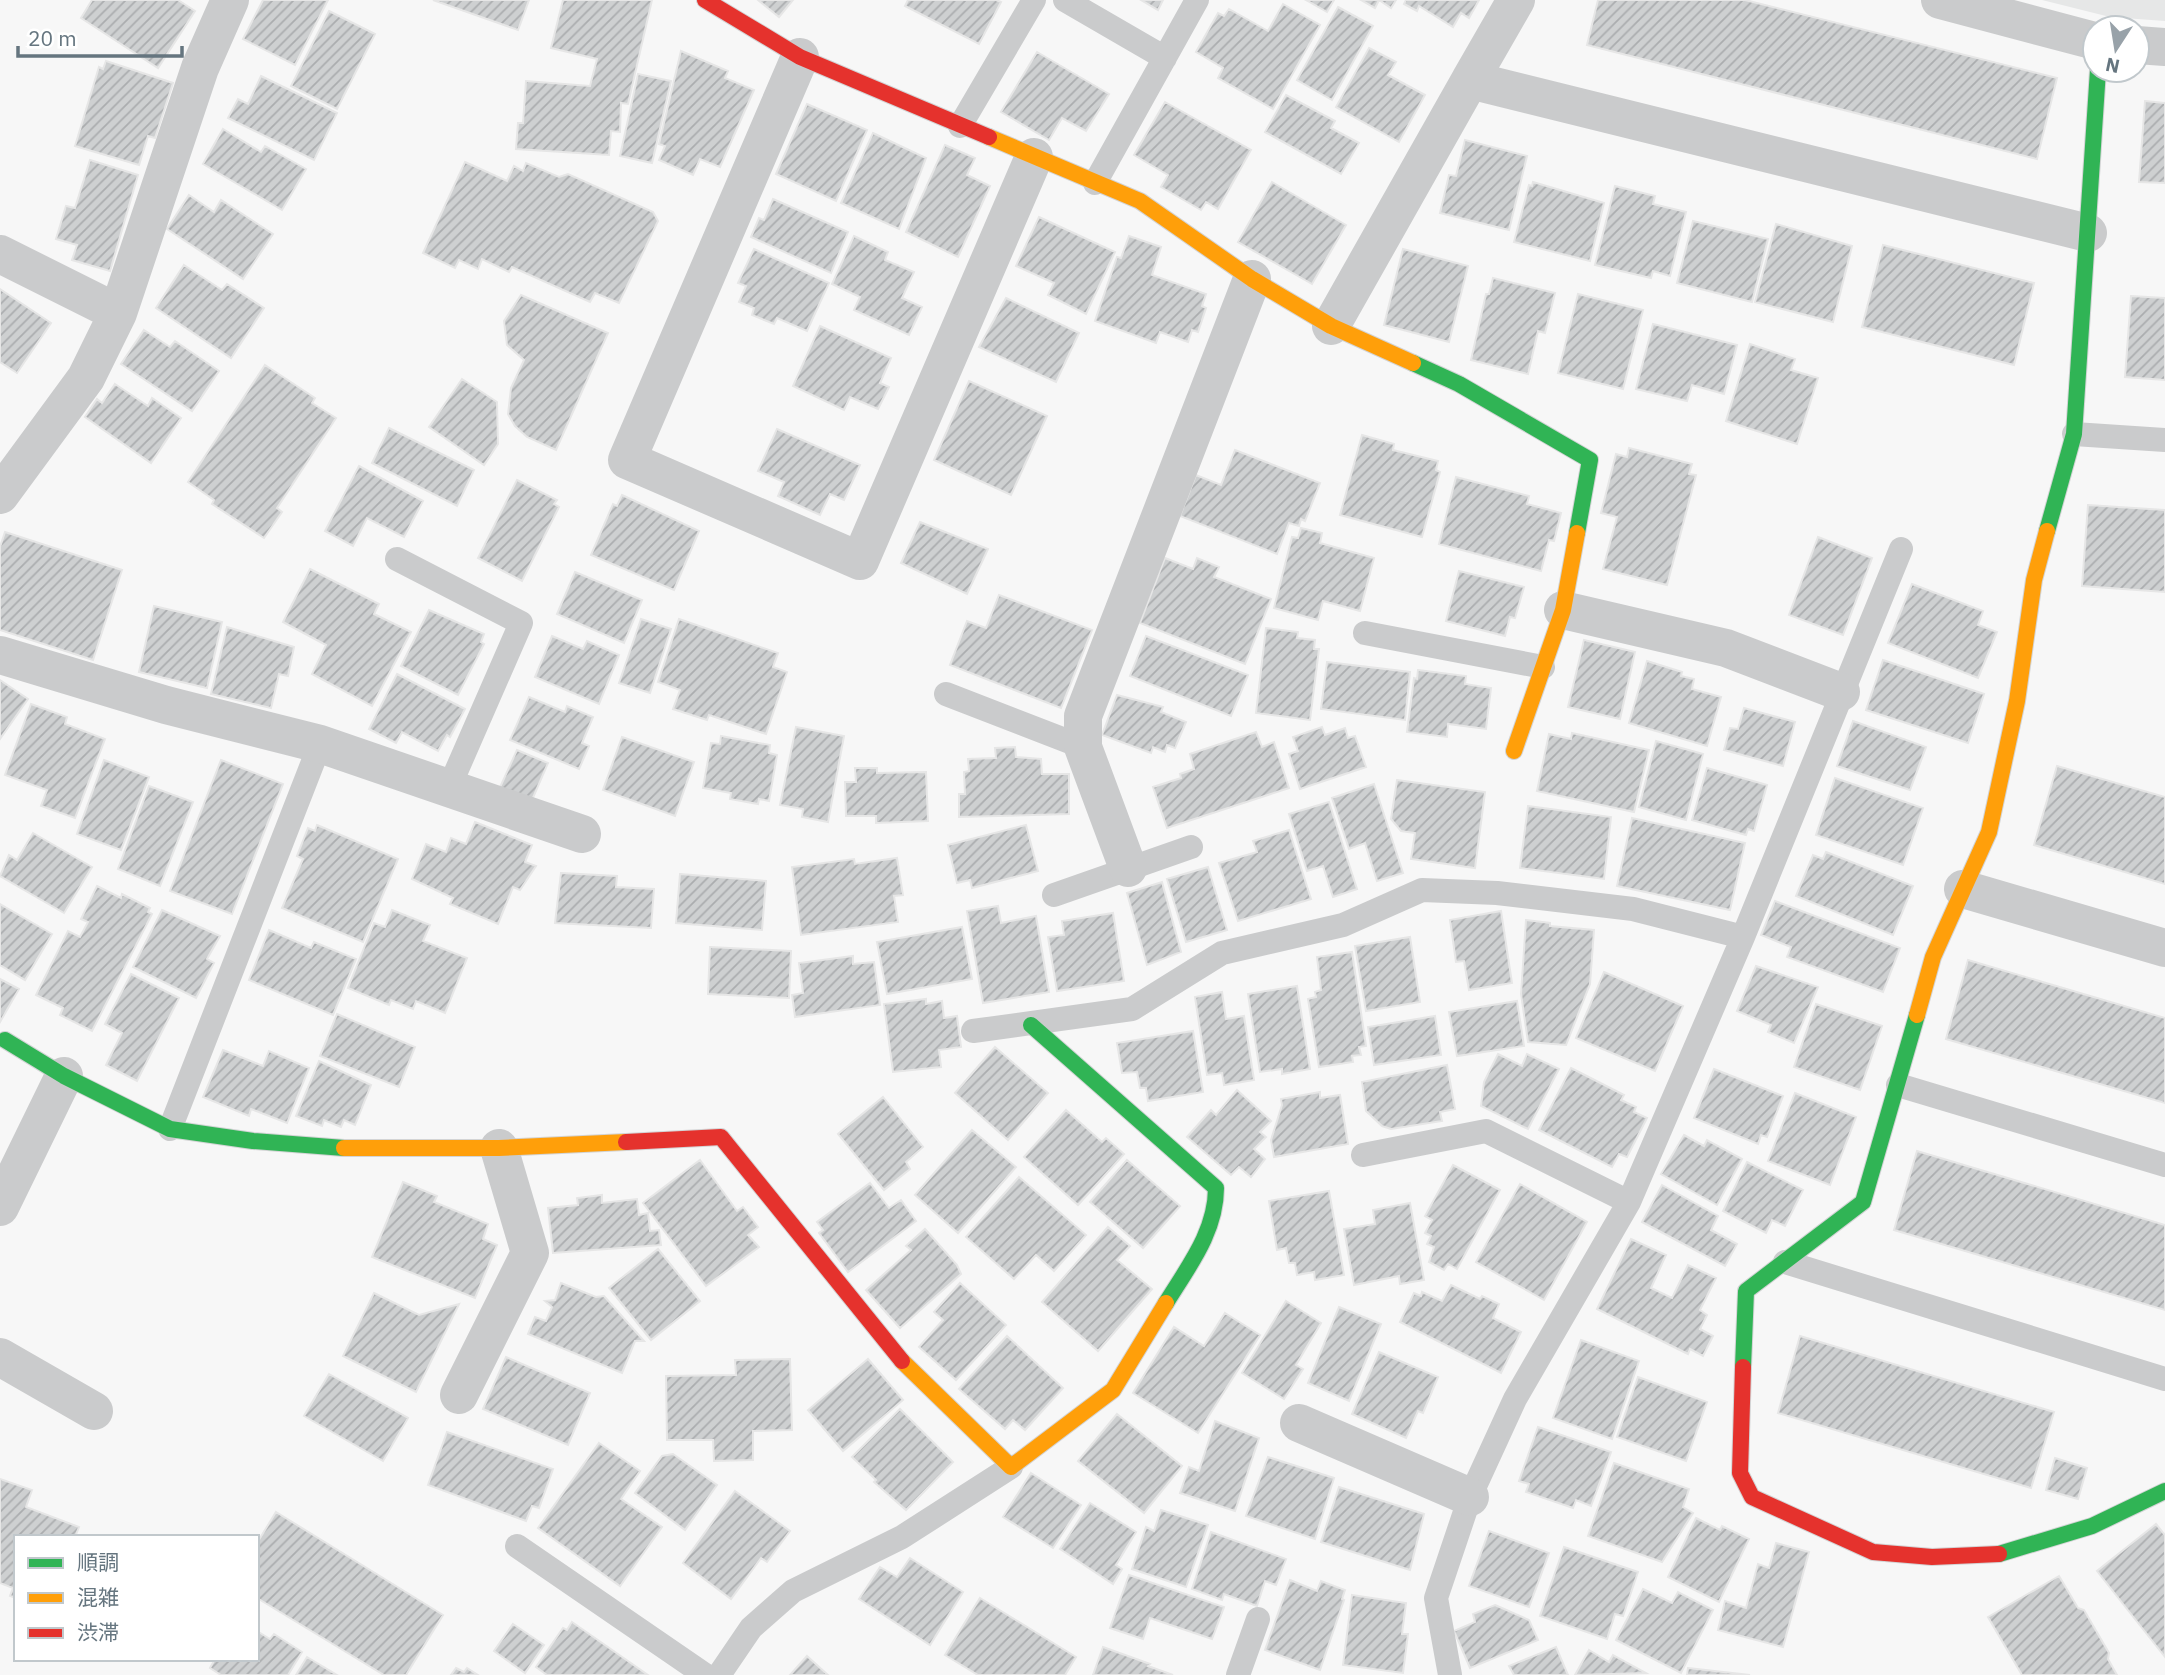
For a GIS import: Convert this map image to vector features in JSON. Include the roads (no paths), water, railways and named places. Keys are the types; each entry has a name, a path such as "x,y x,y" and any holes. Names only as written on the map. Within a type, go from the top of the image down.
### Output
{"street":[{"path":"0,495 86,378 118,313 200,68 230,0"},
{"path":"705,0 800,57 1140,201 1252,279 1331,326 1459,384 1590,460 1563,610 1514,751"},
{"path":"1331,326 1516,0"},
{"path":"1940,0 2081,37"},
{"path":"800,57 627,460 860,561 1034,157"},
{"path":"1470,80 2088,233"},
{"path":"2097,84 2074,434 2034,580 2017,701 1989,832 1933,957 1863,1202 1746,1291 1740,1473 1752,1497 1872,1552 1944,1557 1992,1556 2092,1526 2165,1490"},
{"path":"0,254 118,313"},
{"path":"1128,868 1083,747 1083,716 1252,279"},
{"path":"1563,610 1726,648 1841,692"},
{"path":"0,655 166,705 320,744 582,834"},
{"path":"1963,889 2165,948"},
{"path":"5,1040 64,1076 170,1129 253,1142 351,1148 499,1148 721,1137 894,1354 1011,1467 1113,1390 1201,1245 1216,1213 1216,1188 1031,1025"},
{"path":"0,1207 64,1076"},
{"path":"459,1395 530,1253 499,1148"},
{"path":"0,1357 94,1411"},
{"path":"1299,1423 1470,1497"}],"lane":[{"path":"960,126 1034,0"},
{"path":"1065,0 1165,58"},
{"path":"1095,183 1197,0"},
{"path":"2074,434 2165,440"},
{"path":"1450,1675 1436,1598 1470,1497 1515,1399 1629,1202 1743,937 1901,549"},
{"path":"397,559 522,623 448,790"},
{"path":"1365,633 1543,667"},
{"path":"946,694 1083,747"},
{"path":"170,1129 320,744"},
{"path":"1054,895 1191,847"},
{"path":"973,1031 1132,1009 1223,953 1343,925 1422,890 1497,893 1633,909 1743,937"},
{"path":"1898,1085 2165,1165"},
{"path":"1363,1155 1486,1131 1629,1202"},
{"path":"1785,1262 2165,1379"},
{"path":"719,1675 751,1628 793,1591 902,1537 1011,1467"},
{"path":"517,1546 705,1675"},
{"path":"1238,1675 1258,1619"}]}
